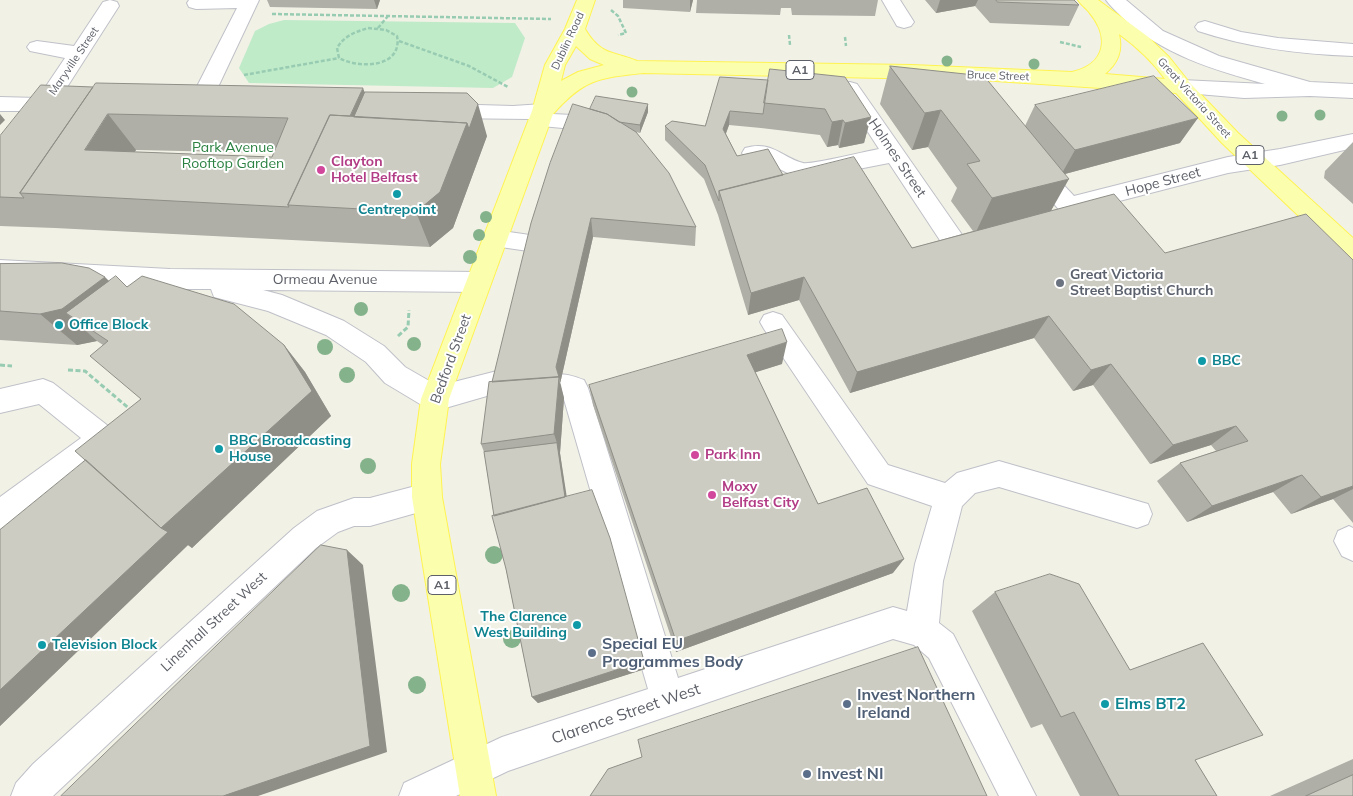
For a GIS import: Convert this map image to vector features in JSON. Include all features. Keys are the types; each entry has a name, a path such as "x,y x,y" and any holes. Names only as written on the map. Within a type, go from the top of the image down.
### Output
{"main road":[{"name":"Dublin Road","path":"541,116 555,65 575,29 586,0"},
{"name":"Great Victoria Street","path":"1067,78 1089,75 1099,70 1110,55 1109,32 1092,5"},
{"name":"Great Victoria Street","path":"1092,5 1140,40 1162,61 1182,87 1230,138 1353,252"},
{"name":"Bruce Street","path":"575,29 581,41 594,54 617,63 643,68"},
{"name":"Bruce Street","path":"541,116 567,86 585,76 608,71 643,68 956,74 1067,78 1182,87"},
{"name":"Bedford Street","path":"476,783 426,497 426,464 435,399 541,116"}],"street":[{"path":"891,0 904,22"},
{"path":"1115,0 1154,34 1174,44 1236,70 1310,89"},
{"path":"196,3 250,1 200,104"},
{"name":"Maryville Street","path":"0,162 44,105 110,6"},
{"path":"1205,27 1230,36 1281,45 1353,50"},
{"path":"37,47 65,52 81,52"},
{"name":"Holmes Street","path":"838,71 956,246"},
{"path":"956,74 973,93"},
{"name":"Bruce Street","path":"1182,87 1244,91 1310,89 1353,91"},
{"path":"0,104 84,106"},
{"path":"425,110 541,116 598,128 624,140"},
{"name":"Hope Street","path":"1018,149 1046,184 1069,206 1221,167 1257,162 1353,141"},
{"path":"753,153 767,154 802,172 858,171 894,154"},
{"path":"494,239 535,243"},
{"name":"Ormeau Avenue","path":"0,269 170,278 479,282"},
{"name":"Ormeau Avenue","path":"170,278 273,302 335,328 375,354 395,375 435,399"},
{"path":"773,322 878,476 949,498"},
{"path":"435,399 502,381"},
{"path":"560,384 574,388 668,700"},
{"path":"0,401 43,390 102,438 0,514"},
{"path":"1018,796 941,646 923,631 922,611 935,546 949,498 967,482 999,474 1138,514"},
{"name":"Linenhall Street West","path":"29,796 46,777 305,538 328,521 354,512 370,512 426,497"},
{"name":"Clarence Street West","path":"417,796 476,783 502,755 893,623 923,631"}],"path":[{"path":"609,9 618,16 626,33"},
{"path":"269,14 551,19"},
{"path":"377,28 388,16"},
{"path":"339,58 337,48 344,38 359,30 377,28 392,32 399,41 468,66 508,86 512,92"},
{"path":"236,78 245,74 339,58 351,65 371,65 389,58 395,53 399,41"},
{"path":"392,342 408,327 409,307"}],"green space":[{"path":"284,20 515,23 525,38 512,77 493,88 249,83 239,68 255,31 269,24"}],"building":[{"path":"996,0 1074,0 1079,5 998,2"},
{"path":"890,66 984,76 1069,179 992,198 967,164 980,161 941,110 925,113"},
{"path":"770,69 845,77 871,117 845,123 843,120 832,122 825,109 764,103"},
{"path":"1154,76 1198,118 1075,150 1035,105"},
{"path":"720,77 768,80 763,114 730,111 723,129 737,156 768,149 783,175 719,191 719,201 705,165 665,126 672,121 705,126"},
{"path":"96,83 363,88 350,116 330,115 288,205 289,207 20,193","holes":["108,114 288,118 272,157 85,150"]},
{"path":"41,85 93,87 20,193 24,198 0,197 0,136"},
{"path":"365,92 467,93 478,104 469,129 467,123 354,117"},
{"path":"596,96 648,104 640,125 619,122 607,114 590,109"},
{"path":"573,104 607,114 636,132 669,173 696,227 591,218 556,367 559,377 492,382 531,223 550,163"},
{"path":"330,115 467,123 440,192 416,212 288,205"},
{"path":"854,157 912,248 1114,194 1165,253 1306,214 1353,260 1353,486 1321,497 1302,475 1212,506 1180,463 1248,441 1236,426 1173,445 1111,364 1091,370 1049,316 857,372 804,277 751,293 719,191"},
{"path":"62,263 89,268 105,277 62,309 40,314 0,311 0,264"},
{"name":"BBC Broadcasting House","path":"116,276 127,287 142,276 234,304 284,345 312,391 161,528 75,451 141,399 90,356 108,341 66,313"},
{"name":"Park Inn","path":"782,329 787,342 747,355 818,504 867,488 904,559 676,641 589,385"},
{"path":"559,377 554,434 481,444 489,382"},
{"path":"557,443 565,497 494,516 484,452"},
{"name":"Television Block","path":"86,460 161,528 168,532 0,690 0,530"},
{"name":"The Clarence West Building","path":"592,490 610,538 644,661 532,697 506,569 492,516"},
{"path":"321,545 347,550 370,746 223,796 61,796"},
{"path":"1050,574 1079,584 1130,670 1203,643 1263,735 1195,760 1217,796 1119,796 1074,712 1061,717 995,592"},
{"name":"Invest Northern Ireland","path":"918,647 987,796 590,796 608,769 642,757 638,740"},
{"path":"1353,775 1353,796 1306,796"}],"place":[{"name":"Clayton Hotel Belfast","path":"321,170"},
{"name":"Centrepoint","path":"397,194"},
{"name":"Great Victoria Street Baptist Church","path":"1060,283"},
{"name":"Office Block","path":"59,325"},
{"name":"BBC","path":"1202,361"},
{"name":"BBC Broadcasting House","path":"219,449"},
{"name":"Park Inn","path":"695,455"},
{"name":"Moxy Belfast City","path":"712,495"},
{"name":"The Clarence West Building","path":"577,625"},
{"name":"Television Block","path":"42,645"},
{"name":"Special EU Programmes Body","path":"592,653"},
{"name":"Invest Northern Ireland","path":"847,704"},
{"name":"Elms BT2","path":"1105,704"},
{"name":"Invest NI","path":"807,774"}],"park label":[{"name":"Park Avenue Rooftop Garden","path":"233,156"}]}
